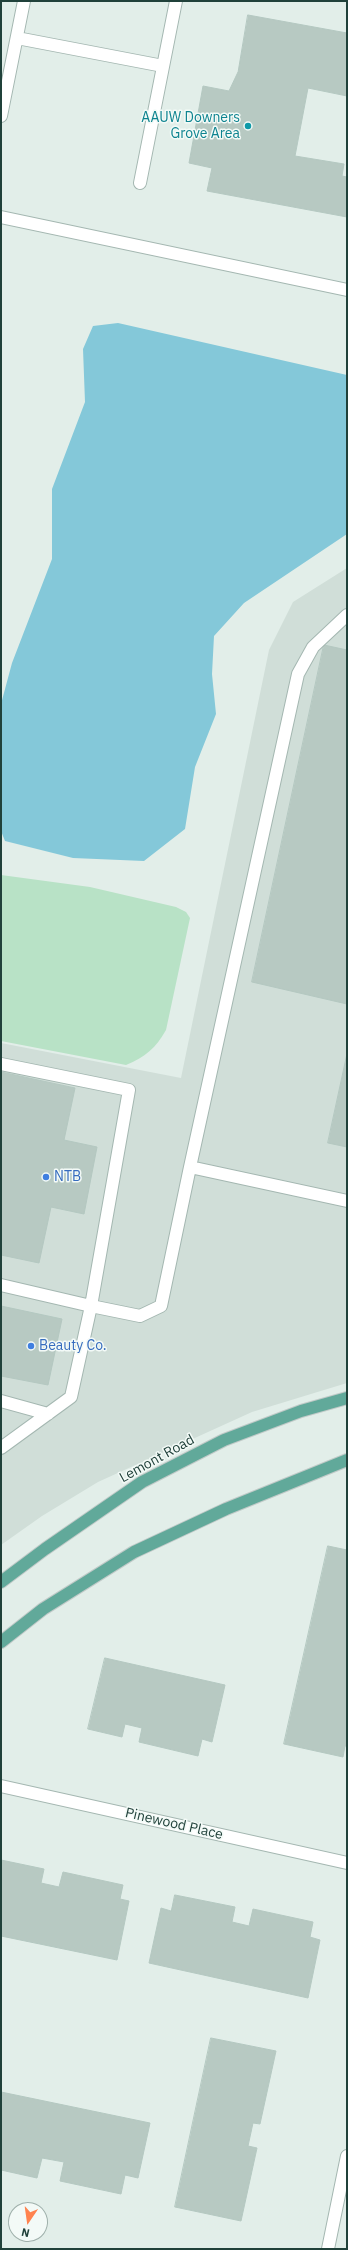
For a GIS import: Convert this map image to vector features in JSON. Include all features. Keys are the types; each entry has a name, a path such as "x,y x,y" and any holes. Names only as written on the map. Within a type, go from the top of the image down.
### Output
{"main road":[{"name":"Lemont Road","path":"1,1582 45,1549 142,1482 224,1440 301,1411 347,1398"},
{"path":"1,1642 43,1609 134,1552 226,1509 347,1460"}],"street":[{"path":"1,116 24,1"},
{"path":"140,183 176,1"},
{"path":"17,38 163,66"},
{"path":"1,217 347,290"},
{"path":"1,1285 140,1316 161,1306 298,674 313,647 347,615"},
{"path":"1,1064 129,1090 91,1306 70,1397 1,1448"},
{"path":"190,1167 347,1201"},
{"path":"1,1401 48,1414"},
{"name":"Pinewood Place","path":"1,1786 347,1863"},
{"path":"328,2249 347,2156"}],"shaded area":[{"path":"347,568 347,1383 252,1412 98,1482 42,1516 1,1545 1,1043 181,1078 269,650 293,602"}],"green space":[{"path":"1,875 90,887 176,907 186,912 190,918 166,1030 154,1047 139,1059 126,1065 1,1041"}],"water":[{"path":"118,323 347,375 347,534 244,603 214,636 212,674 216,714 195,767 185,829 144,861 73,858 5,841 1,831 1,704 12,663 52,559 52,489 85,402 83,349 93,326"}],"building":[{"name":"AAUW Downers Grove Area","path":"248,15 347,33 347,96 308,88 295,156 344,164 342,176 347,177 347,217 207,191 212,168 189,163 203,86 229,91 238,72"},
{"path":"324,645 347,650 347,1004 252,982"},
{"path":"347,1054 347,1147 328,1143"},
{"name":"NTB","path":"1,1072 75,1088 64,1140 97,1147 84,1214 51,1207 39,1263 1,1255"},
{"path":"1,1306 62,1319 48,1385 1,1376"},
{"path":"328,1546 347,1550 347,1746 345,1746 343,1757 284,1744"},
{"path":"105,1658 225,1685 212,1742 202,1739 198,1756 139,1742 142,1728 125,1724 122,1737 88,1729"},
{"path":"1,1860 44,1869 41,1883 59,1887 63,1872 123,1885 120,1899 129,1901 117,1960 1,1936"},
{"path":"175,1895 235,1907 232,1922 249,1926 253,1909 313,1922 310,1937 320,1940 308,1998 149,1963 161,1908 171,1911"},
{"path":"211,2038 276,2051 260,2124 253,2123 248,2146 257,2148 241,2221 175,2207"},
{"path":"1,2092 150,2123 138,2178 125,2175 121,2194 60,2181 64,2162 42,2158 37,2178 1,2170"}],"place":[{"name":"AAUW Downers Grove Area","path":"248,126"},
{"name":"NTB","path":"46,1177"},
{"name":"Beauty Co.","path":"31,1346"}]}
